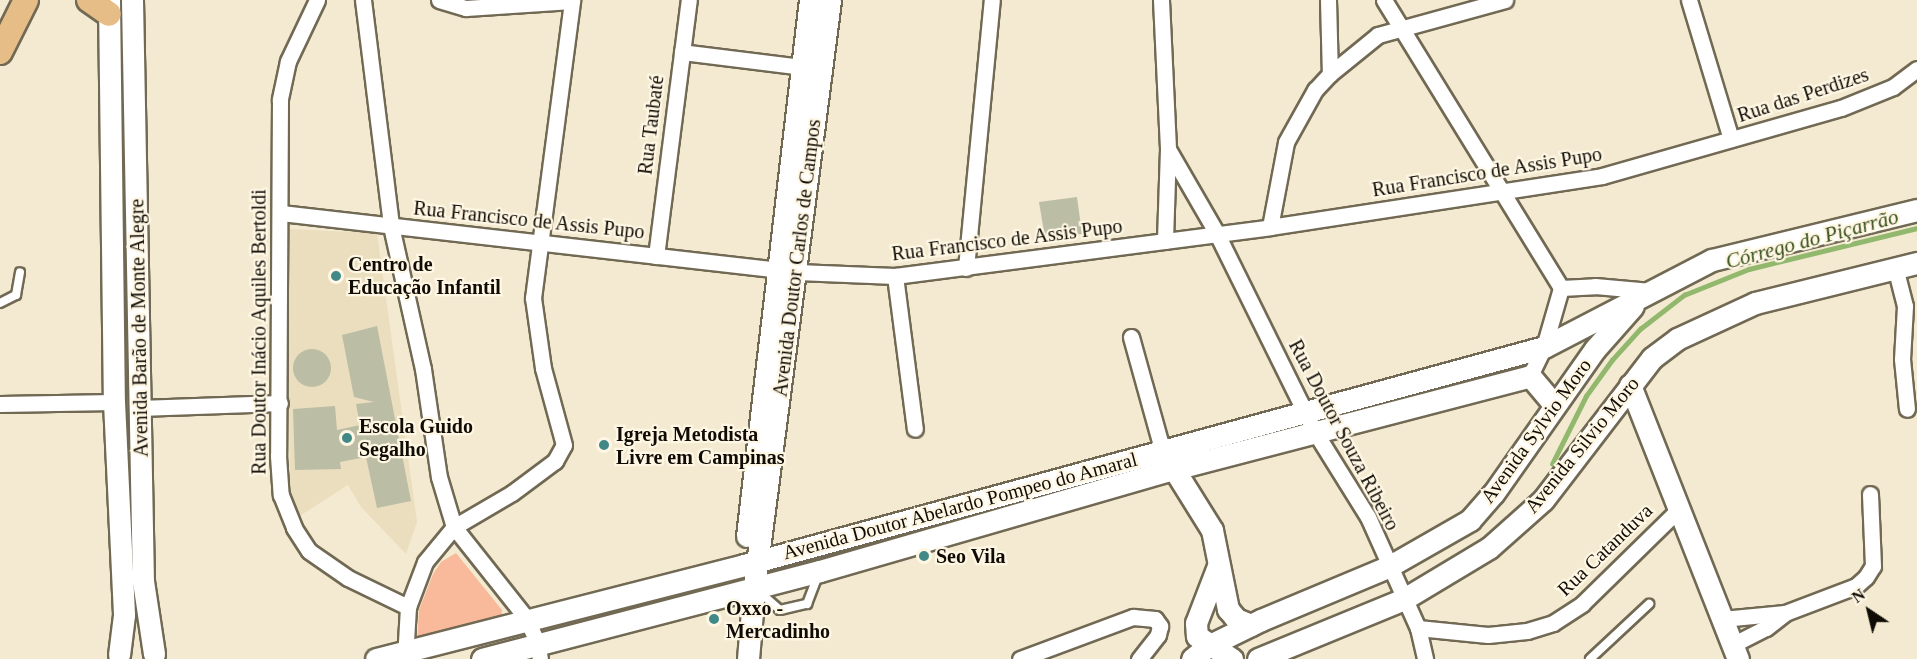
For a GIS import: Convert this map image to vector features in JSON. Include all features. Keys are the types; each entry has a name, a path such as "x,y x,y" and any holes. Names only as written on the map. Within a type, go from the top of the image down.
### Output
{"main road":[{"path":"89,0 109,7"},
{"name":"Avenida Barão de Monte Alegre","path":"132,0 143,581 163,657"},
{"name":"Avenida Doutor Carlos de Campos","path":"736,659 751,562 811,68 810,0"},
{"name":"Avenida Doutor Carlos de Campos","path":"811,68 830,0"},
{"name":"Avenida Barão de Monte Alegre","path":"109,7 114,402 124,604 113,657"},
{"path":"0,52 14,10"},
{"path":"1646,294 1712,260 1917,210"},
{"name":"Avenida Silvio Moro","path":"1258,659 1404,599 1473,559 1525,517 1565,474 1652,358 1677,339 1728,313 1917,263"},
{"name":"Avenida Doutor Abelardo Pompeo do Amaral","path":"1311,423 1544,347 1620,304 1646,294"},
{"name":"Avenida Sylvio Moro","path":"1200,653 1251,625 1388,567 1470,520 1493,494 1595,349 1646,294"},
{"path":"1530,376 1554,405"},
{"name":"Avenida Doutor Abelardo Pompeo do Amaral","path":"376,659 405,655 526,618 934,514 1169,461 1311,423 1530,376"},
{"path":"1630,385 1735,652"},
{"path":"1169,461 1212,530 1228,609 1236,619 1251,625"},
{"name":"Avenida Doutor Abelardo Pompeo do Amaral","path":"482,659 539,651 747,589 939,538 1169,461"},
{"path":"934,514 939,538"},
{"path":"1220,563 1196,623 1197,636 1200,653 1232,659"},
{"name":"Avenida Doutor Carlos de Campos","path":"747,589 748,659"},
{"path":"113,657 163,657"}],"street":[{"name":"Rua Doutor Inácio Aquiles Bertoldi","path":"317,0 288,61 280,100 278,456 281,495 294,528 309,551 328,567 408,607"},
{"path":"363,0 391,226 423,369 439,477 454,528 526,618 539,651"},
{"path":"405,655 408,607 425,562 454,528 512,493 555,461 564,445 536,337 533,298 538,240 572,0 466,8 439,0"},
{"name":"Rua Taubaté","path":"656,256 689,0"},
{"path":"966,268 992,0"},
{"path":"1161,0 1168,149 1165,242"},
{"path":"1328,0 1330,74"},
{"path":"1384,0 1402,26 1501,195 1561,288 1544,347 1530,376"},
{"path":"1270,227 1286,142 1315,90 1330,74 1378,35 1402,26 1505,0"},
{"path":"1689,0 1731,139"},
{"path":"682,52 811,68"},
{"name":"Rua das Perdizes","path":"1731,139 1840,108 1893,87 1917,69"},
{"name":"Rua Francisco de Assis Pupo","path":"281,213 538,240 787,271 895,276 1165,242 1501,195 1602,176 1731,139"},
{"name":"Rua Doutor Souza Ribeiro","path":"1168,149 1216,234 1311,423 1368,517 1388,567 1418,628 1425,659"},
{"path":"1895,267 1905,306 1902,359 1907,409"},
{"path":"895,276 915,429"},
{"path":"1561,288 1595,286 1646,294"},
{"path":"1131,337 1169,461"},
{"path":"0,404 114,402"},
{"path":"139,408 280,403"},
{"path":"1722,619 1785,613 1856,586 1866,578 1872,566 1870,494"},
{"name":"Rua Catanduva","path":"1418,628 1488,635 1527,631 1553,622 1582,604 1678,510"},
{"path":"1735,652 1785,613"},
{"path":"1020,659 1133,617 1155,619 1160,626 1158,635 1139,659"}],"lane":[{"path":"0,303 16,295 20,272"},
{"path":"747,589 780,610 807,604 820,571"},
{"path":"1594,658 1649,604"}],"shaded area":[{"name":"Escola Guido Segalho","path":"288,229 377,233 417,522 406,554 361,507 348,485 298,517 290,496"},
{"path":"456,553 502,610 501,621 417,645 419,610 433,574 441,562"}],"building":[{"path":"1077,197 1082,234 1045,238 1039,202"},
{"path":"377,326 411,501 377,508 366,457 340,462 341,469 295,470 293,409 335,406 337,430 360,425 356,404 374,402 354,397 342,335"},
{"path":"312,349 325,355 331,368 325,381 312,387 299,381 293,368 299,355"}],"waterway":[{"name":"Córrego do Piçarrão","path":"1552,464 1586,396 1612,360 1640,329 1684,295 1749,269 1917,228"}],"place":[{"name":"Centro de Educação Infantil","path":"336,276"},
{"name":"Escola Guido Segalho","path":"347,438"},
{"name":"Igreja Metodista Livre em Campinas","path":"604,445"},
{"name":"Seo Vila","path":"924,556"},
{"name":"Oxxo - Mercadinho","path":"714,619"}]}
